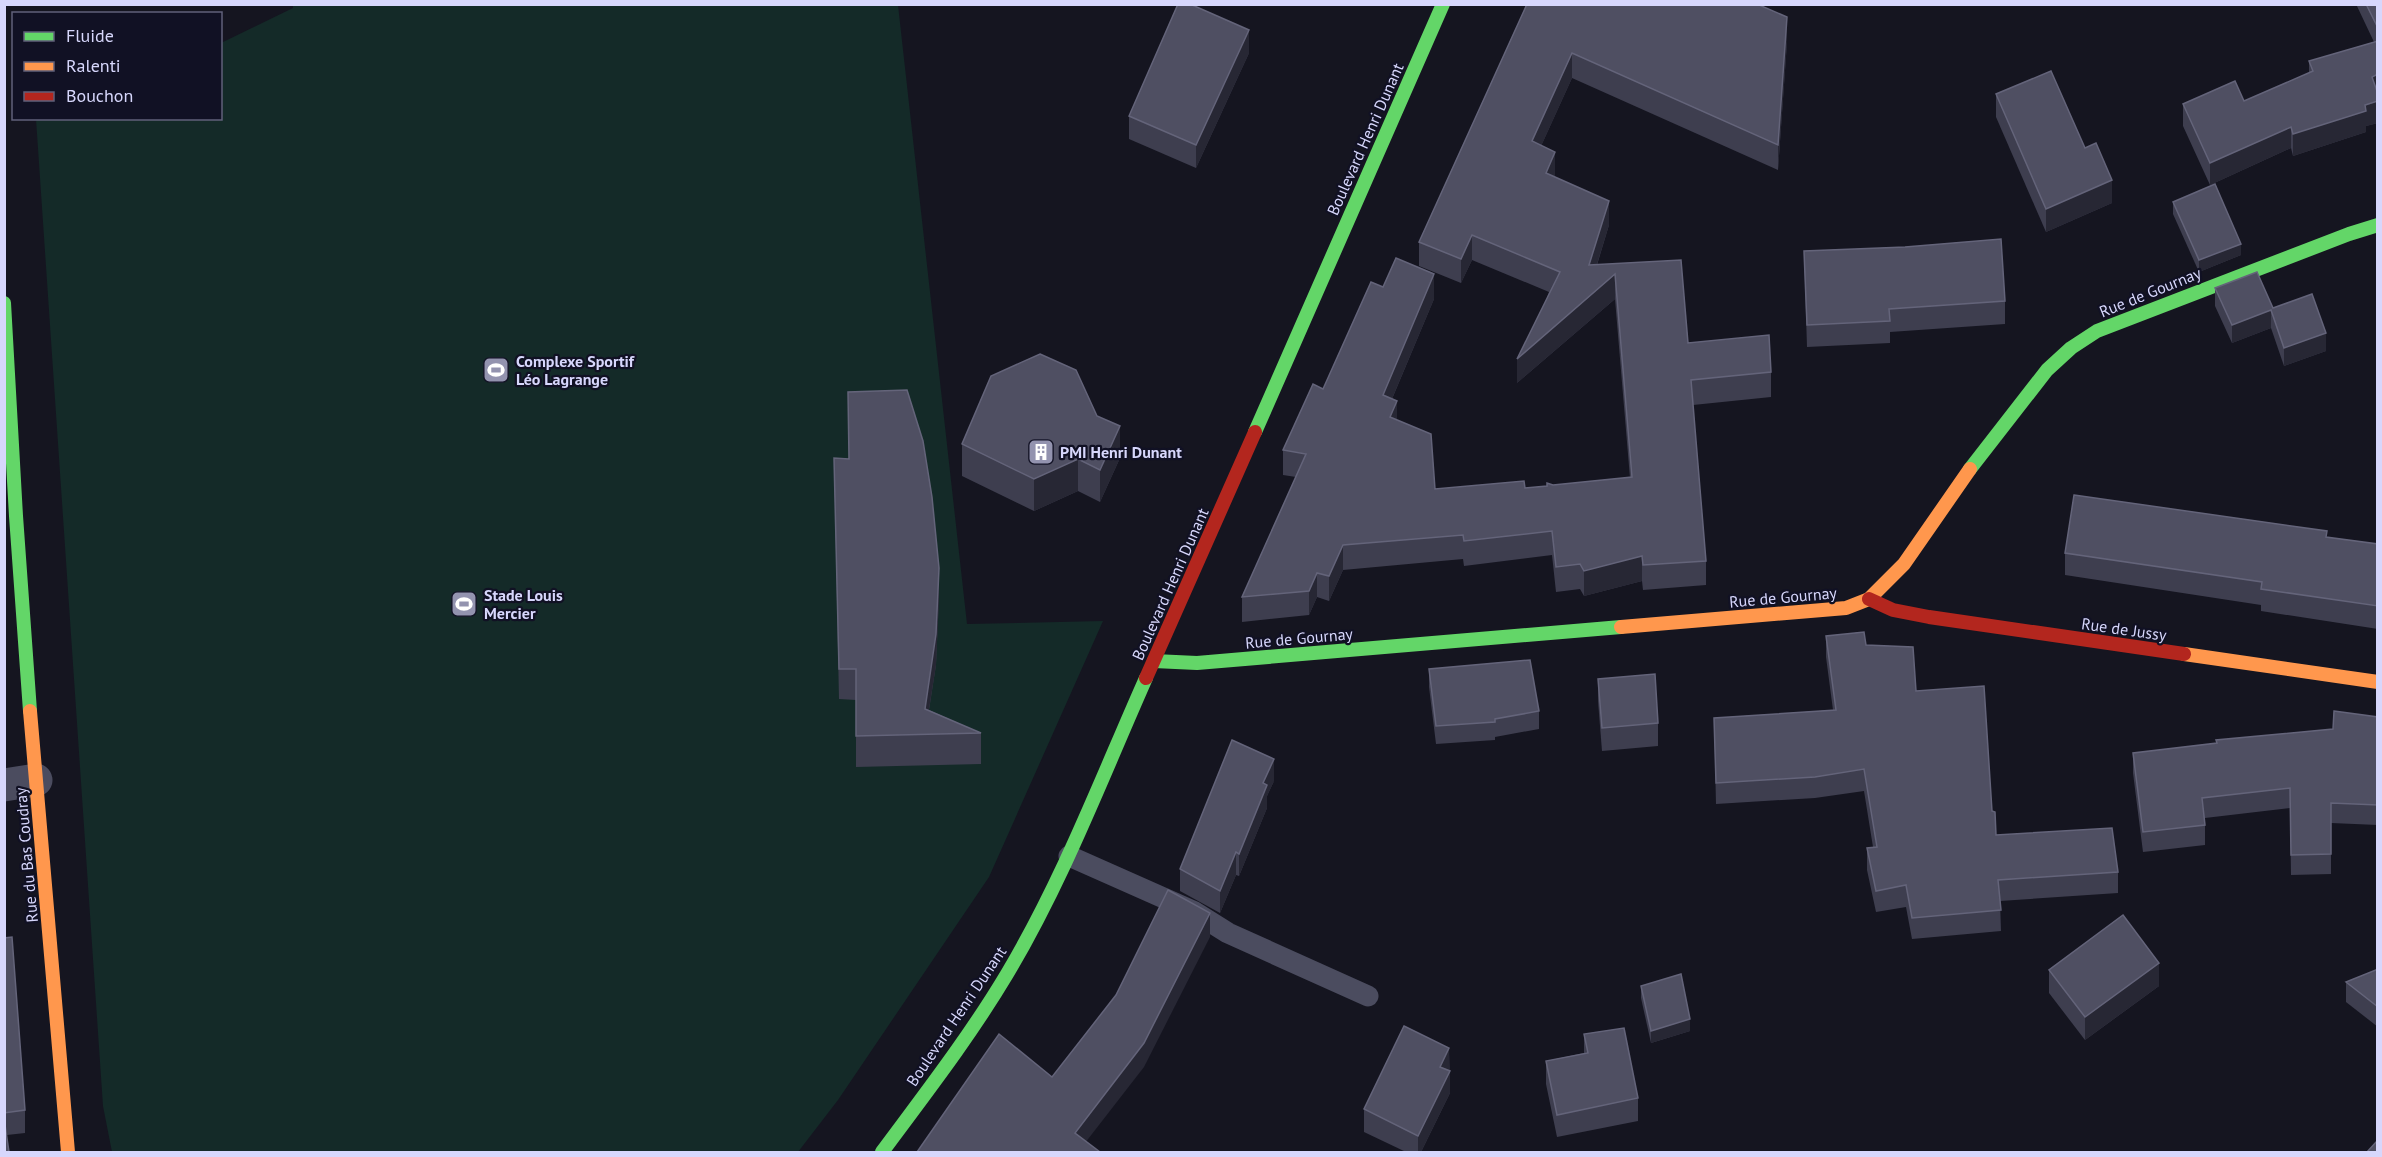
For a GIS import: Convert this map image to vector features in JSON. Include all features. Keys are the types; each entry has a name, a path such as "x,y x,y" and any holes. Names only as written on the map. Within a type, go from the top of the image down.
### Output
{"street":[{"name":"Boulevard Henri Dunant","path":"882,1152 951,1058 1007,974 1068,856 1443,4"},
{"name":"Rue de Gournay","path":"1154,661 1197,663 1846,608 1869,599 1904,564 1966,474 2047,370 2071,348 2097,331 2349,234 2378,225"},
{"name":"Rue du Bas Coudray","path":"4,303 20,783 69,1152"},
{"name":"Rue de Jussy","path":"1869,599 1893,610 1929,617 2378,682"}],"lane":[{"path":"1068,856 1193,911 1228,933 1368,996"}],"green space":[{"name":"Complexe Sportif Léo Lagrange","path":"293,5 898,5 967,624 1103,621 989,877 838,1100 798,1152 112,1152 103,1106 36,120 222,120 222,43 293,8"}],"building":[{"path":"1178,4 1190,4 1249,30 1196,145 1129,116"},
{"path":"1527,4 1757,4 1787,17 1778,145 1572,53 1532,141 1555,152 1546,173 1609,201 1589,265 1681,260 1688,343 1769,335 1771,372 1691,380 1706,561 1643,565 1642,556 1584,571 1580,564 1556,567 1552,531 1464,541 1463,535 1343,545 1329,576 1317,573 1309,591 1242,597 1306,454 1283,450 1313,384 1323,389 1371,282 1383,287 1396,258 1434,274 1383,395 1397,401 1390,417 1431,434 1435,489 1524,481 1525,488 1547,486 1547,483 1553,485 1632,477 1615,274 1517,359 1560,272 1472,235 1461,259 1419,242"},
{"path":"2366,4 2378,4 2378,28"},
{"path":"2378,41 2378,74 2372,77 2378,101 2365,105 2366,111 2293,134 2291,127 2210,163 2183,104 2235,81 2244,101 2313,71 2309,61"},
{"path":"2051,71 2085,148 2096,143 2112,180 2046,209 1996,94"},
{"path":"2215,184 2241,244 2199,260 2173,202"},
{"path":"2001,239 2005,301 1889,309 1890,321 1807,325 1804,251 1905,247"},
{"path":"2257,272 2273,308 2312,294 2326,333 2284,348 2271,310 2232,325 2215,288"},
{"name":"PMI Henri Dunant","path":"1040,354 1076,370 1097,416 1120,426 1100,470 1078,459 1034,479 962,444 991,376"},
{"path":"907,390 923,441 932,497 939,568 936,634 925,709 981,733 856,736 856,669 839,669 834,458 849,459 848,392"},
{"path":"2074,495 2327,531 2326,537 2378,544 2378,606 2261,589 2262,582 2065,553"},
{"path":"1864,632 1866,645 1913,647 1916,691 1984,686 1992,811 1995,812 1996,835 2112,828 2118,872 1998,880 2001,910 1912,918 1906,885 1876,891 1867,848 1877,847 1864,769 1815,777 1716,783 1714,718 1836,710 1826,636"},
{"path":"1530,660 1539,711 1495,719 1495,722 1436,726 1429,669"},
{"path":"1655,674 1658,723 1602,728 1598,679"},
{"path":"2334,711 2378,717 2378,805 2331,803 2331,854 2291,855 2290,788 2202,798 2205,825 2143,832 2133,753 2217,743 2216,740 2333,729"},
{"path":"1232,740 1274,759 1263,783 1267,785 1239,854 1236,852 1220,891 1180,869"},
{"path":"1168,890 1210,913 1144,1043 1075,1133 1100,1152 917,1152 999,1034 1052,1077 1116,995"},
{"path":"2123,915 2159,963 2085,1017 2049,970"},
{"path":"12,937 25,1110 4,1113 4,938"},
{"path":"2378,969 2378,1007 2346,982"},
{"path":"1681,974 1690,1019 1651,1031 1641,986"},
{"path":"1404,1026 1449,1048 1440,1067 1450,1071 1418,1136 1364,1109"},
{"path":"1624,1028 1638,1098 1557,1115 1546,1061 1588,1053 1584,1034"},
{"path":"4,1118 9,1152 4,1152"},
{"path":"2378,1140 2378,1152 2367,1152"}],"traffic: fast":[{"path":"1255,432 1443,4"},
{"path":"1970,469 2047,370 2071,348 2097,331 2349,234 2378,225"},
{"path":"4,303 30,711"},
{"path":"1154,661 1197,663 1621,627"},
{"path":"882,1152 978,1020 1007,974 1064,865 1146,678"}],"traffic: slow":[{"path":"1621,627 1846,608 1869,599 1904,564 1970,469"},
{"path":"2184,654 2378,682"},
{"path":"30,711 68,1152"}],"traffic: jam":[{"path":"1146,678 1255,432"},
{"path":"1869,599 1893,610 1929,617 2184,654"}],"place":[{"name":"Complexe Sportif Léo Lagrange","path":"496,370"},
{"name":"PMI Henri Dunant","path":"1041,452"},
{"name":"Stade Louis Mercier","path":"464,604"}]}
